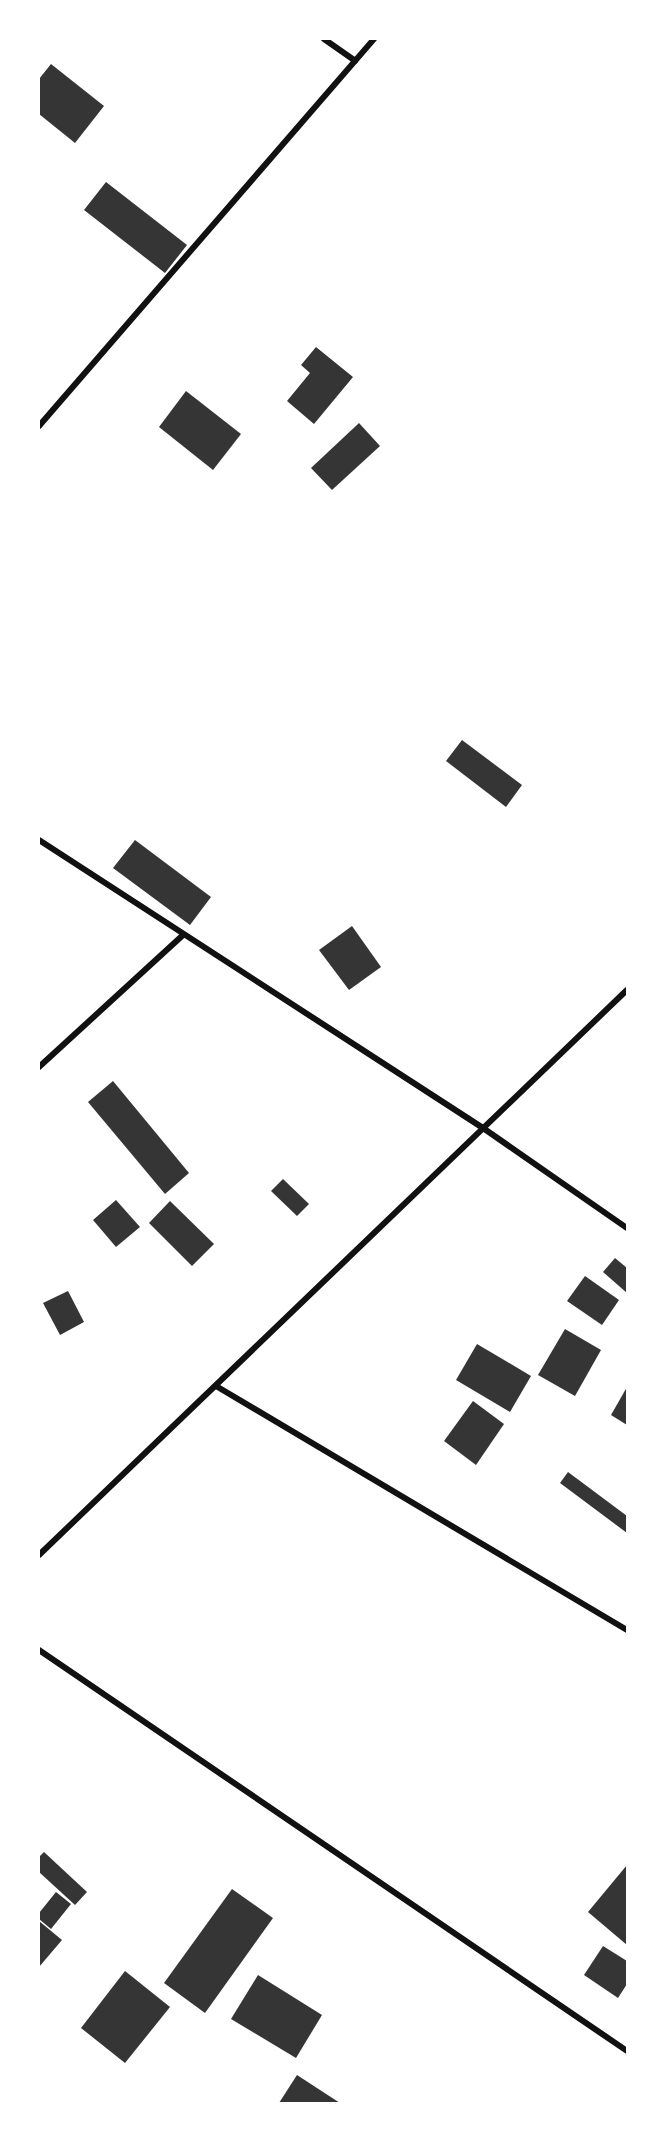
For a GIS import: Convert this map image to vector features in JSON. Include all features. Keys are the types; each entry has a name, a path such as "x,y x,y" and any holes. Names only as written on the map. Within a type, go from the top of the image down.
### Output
{"street":[{"path":"324,39 355,61"},
{"path":"39,426 374,39"},
{"path":"39,840 483,1128 627,1228"},
{"path":"39,1067 183,935"},
{"path":"39,1555 627,990"},
{"path":"216,1386 627,1630"},
{"path":"39,1650 627,2052"}],"building":[{"path":"51,64 104,106 75,143 39,114 39,79"},
{"path":"106,182 187,245 165,273 84,210"},
{"path":"316,347 353,377 314,424 287,401 310,373 301,365"},
{"path":"186,391 241,434 213,470 159,427"},
{"path":"359,423 380,446 332,490 311,468"},
{"path":"462,740 522,785 506,807 446,761"},
{"path":"135,840 211,897 190,925 113,868"},
{"path":"352,926 381,967 349,990 319,950"},
{"path":"113,1081 189,1173 165,1194 88,1102"},
{"path":"283,1179 309,1204 297,1216 271,1191"},
{"path":"116,1200 140,1227 116,1247 93,1220"},
{"path":"170,1201 214,1244 192,1266 149,1223"},
{"path":"615,1258 627,1268 627,1293 603,1272"},
{"path":"585,1276 619,1300 602,1325 567,1301"},
{"path":"68,1291 84,1322 60,1335 43,1303"},
{"path":"565,1329 601,1350 575,1396 538,1375"},
{"path":"477,1344 531,1376 510,1412 456,1380"},
{"path":"627,1387 627,1425 611,1415"},
{"path":"473,1401 504,1424 476,1465 444,1441"},
{"path":"568,1472 627,1516 627,1533 560,1483"},
{"path":"44,1852 87,1892 75,1905 39,1872 39,1857"},
{"path":"627,1865 627,1945 588,1912"},
{"path":"232,1889 273,1918 205,2013 164,1983"},
{"path":"56,1892 71,1904 51,1929 39,1919 39,1913"},
{"path":"39,1921 62,1940 39,1967"},
{"path":"603,1946 627,1961 627,1984 618,1998 584,1975"},
{"path":"125,1971 170,2007 125,2063 81,2028"},
{"path":"258,1975 322,2015 296,2058 231,2019"},
{"path":"297,2075 340,2103 279,2103"}]}
